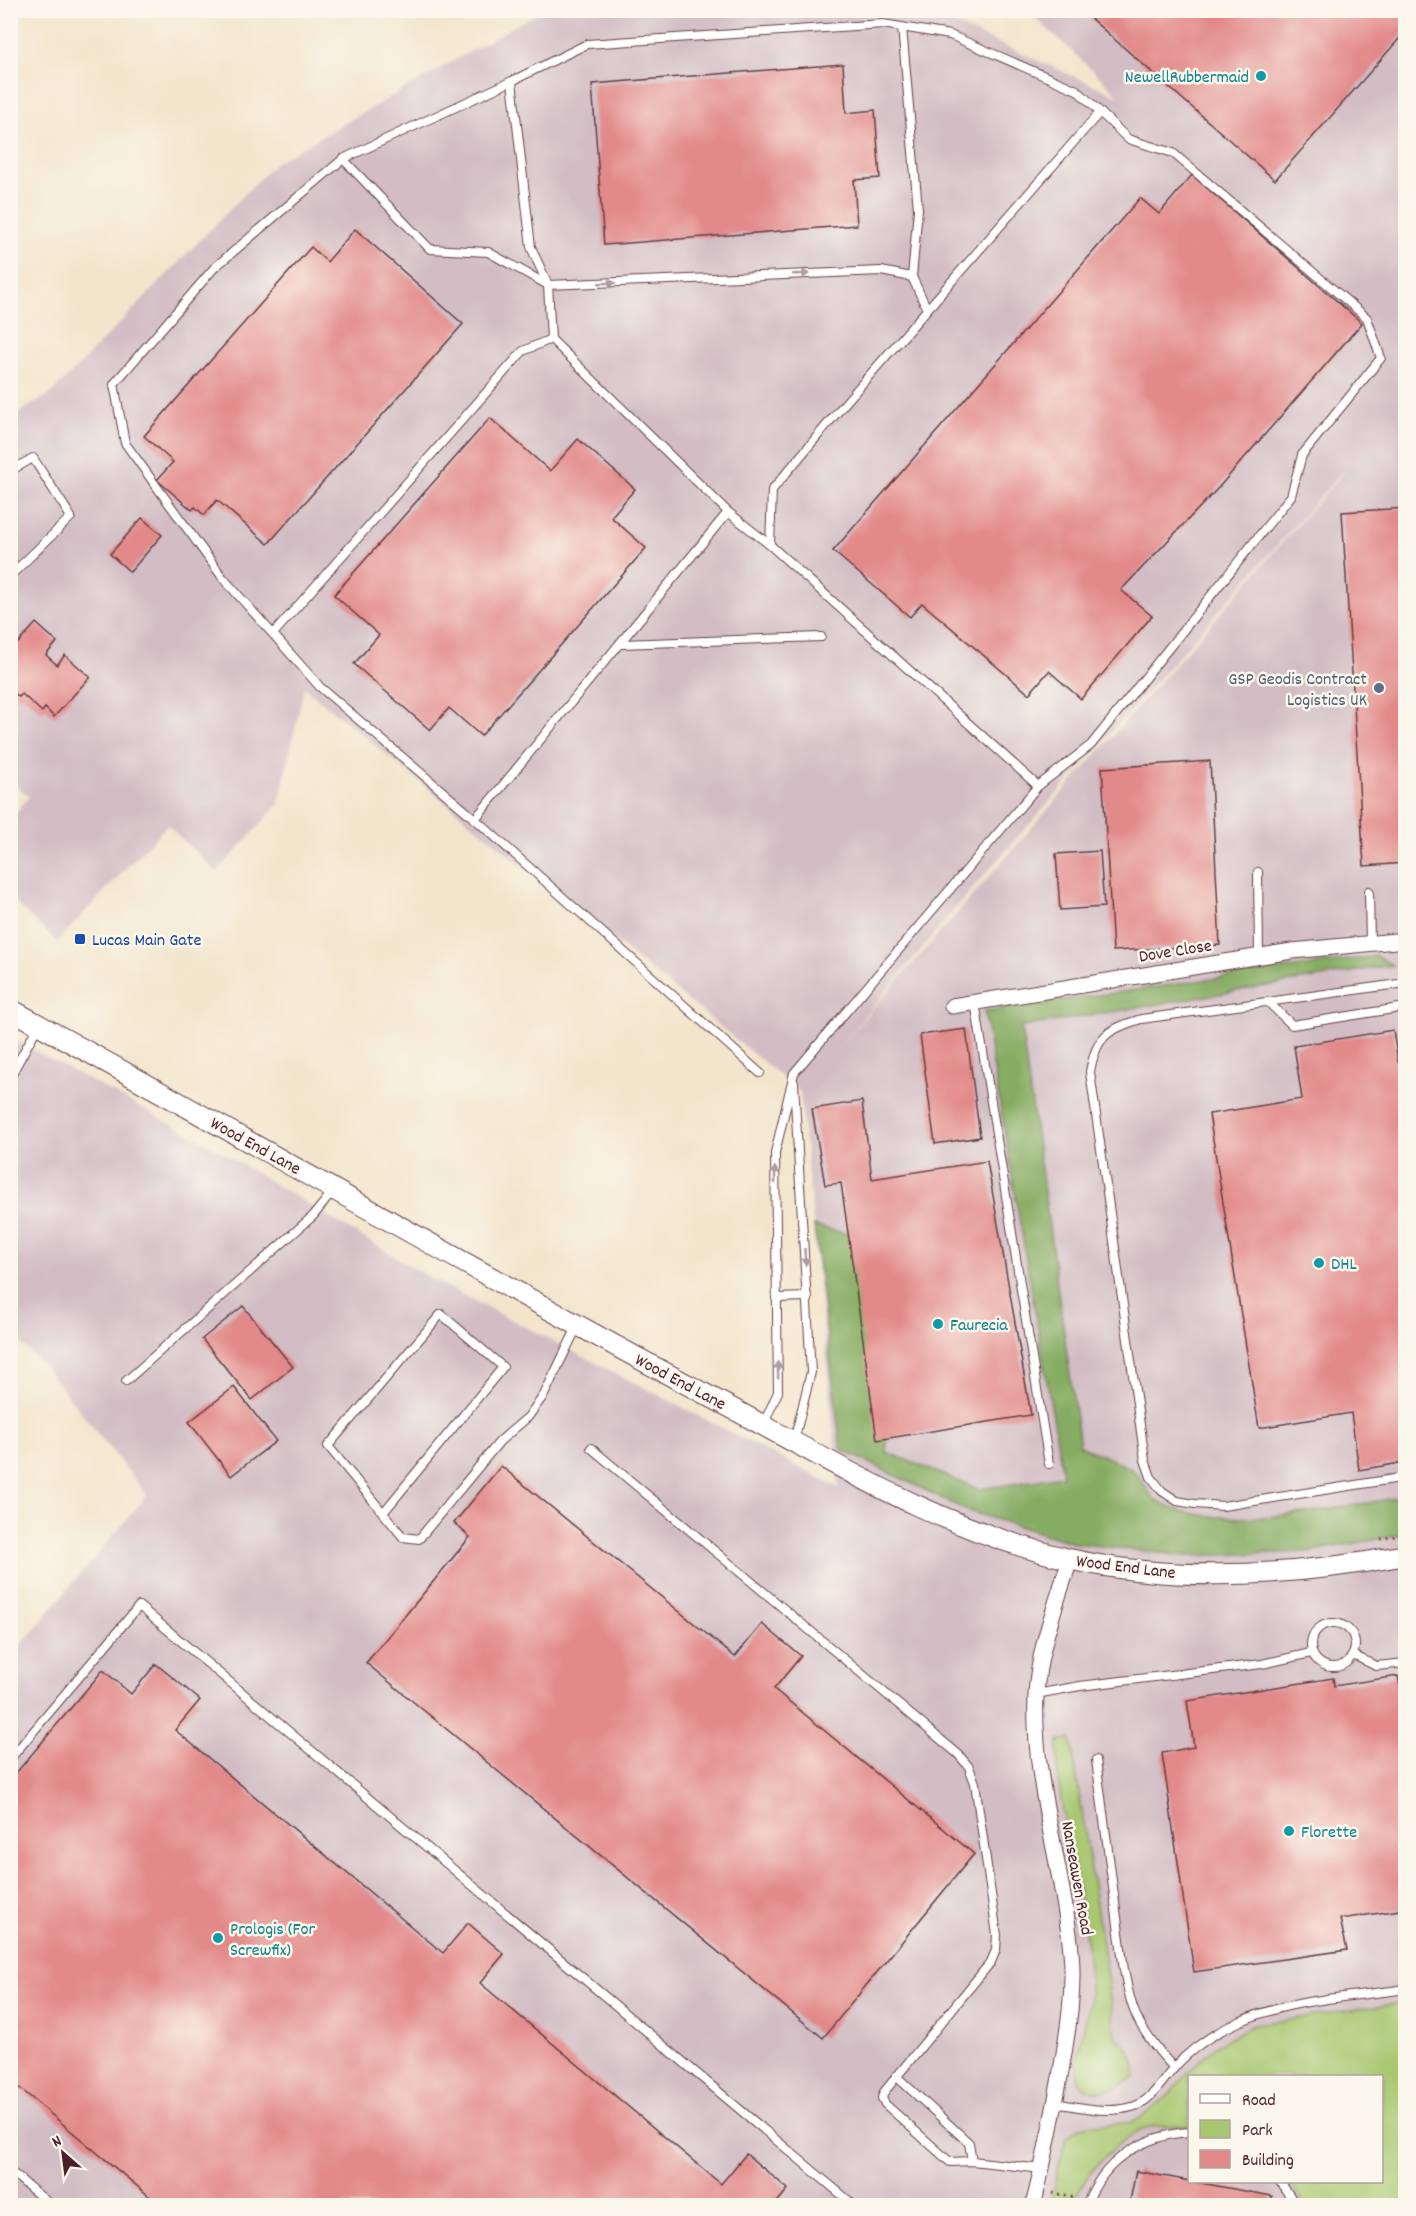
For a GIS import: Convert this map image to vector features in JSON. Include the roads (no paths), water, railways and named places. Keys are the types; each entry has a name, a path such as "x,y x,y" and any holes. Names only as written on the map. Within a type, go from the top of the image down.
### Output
{"street":[{"name":"Dove Close","path":"952,1006 1259,956 1406,940"},
{"name":"Wood End Lane","path":"10,1009 578,1325 763,1425 795,1434 877,1486 946,1520 1011,1544 1070,1559 1126,1568 1238,1575 1297,1572 1406,1555"},
{"name":"Nanseawen Road","path":"1033,2205 1055,2103 1072,2003 1071,1951 1036,1751 1036,1694 1045,1643 1070,1559"}],"lane":[{"path":"760,1074 475,819 320,687 223,578 125,443 114,384 214,268 343,159 587,44 883,24 950,35 1077,90 1128,139 1173,153 1367,318 1381,358 1302,455 1291,496 1091,745 1038,786 794,1072 775,1153 778,1392 763,1425"},
{"path":"902,27 918,209 912,277 927,309"},
{"path":"512,81 531,247 548,285 551,339 728,512 770,545 1038,786"},
{"path":"770,545 772,490 1100,112"},
{"path":"343,159 430,249 488,252 548,285 881,271 912,277"},
{"path":"273,634 523,351 551,339"},
{"path":"10,471 33,458 71,517 10,576"},
{"path":"475,819 728,512"},
{"path":"621,644 821,637"},
{"path":"1258,872 1259,956"},
{"path":"1369,891 1370,943"},
{"path":"1406,983 1141,1019 1114,1028 1094,1050 1090,1072 1145,1460 1151,1477 1162,1491 1178,1501 1223,1506 1406,1477"},
{"path":"975,1002 1049,1464"},
{"path":"1268,1002 1292,1025 1406,1007"},
{"path":"10,1077 39,1024"},
{"path":"794,1072 808,1297 810,1372 795,1434"},
{"path":"126,1381 313,1216 334,1189"},
{"path":"776,1298 808,1297"},
{"path":"383,1513 503,1367 441,1314 328,1446 383,1513 403,1537 419,1539 500,1442 528,1417 544,1395 578,1325"},
{"path":"591,1448 958,1754 969,1767 975,1783 997,1935 996,1950 991,1962 896,2076 884,2091 882,2098 885,2104 950,2162 972,2161 1042,2169"},
{"path":"10,1759 139,1606 855,2205"},
{"path":"1326,1623 1334,1623 1347,1628 1352,1634 1355,1648 1353,1655 1342,1666 1335,1668 1320,1664 1311,1653 1311,1638 1326,1623"},
{"path":"1036,1694 1080,1686 1262,1664 1311,1653"},
{"path":"1353,1655 1376,1666 1406,1663"},
{"path":"1096,1760 1124,1970 1130,1998 1145,2031 1174,2068"},
{"path":"1055,2103 1111,2111 1134,2107 1160,2088 1174,2068 1192,2050 1213,2035 1274,2008 1406,1989"},
{"path":"896,2076 969,2143 972,2161"},
{"path":"1086,2205 1109,2169 1127,2151 1152,2139 1188,2132"},
{"path":"10,2171 52,2205"},
{"path":"1281,2183 1297,2205"}],"place":[{"name":"NewellRubbermaid","path":"1261,76"},
{"name":"GSP Geodis Contract Logistics UK","path":"1379,688"},
{"name":"Lucas Main Gate","path":"80,939"},
{"name":"DHL","path":"1319,1263"},
{"name":"Faurecia","path":"938,1324"},
{"name":"Florette","path":"1289,1831"},
{"name":"Prologis (For Screwfix)","path":"218,1938"}]}
